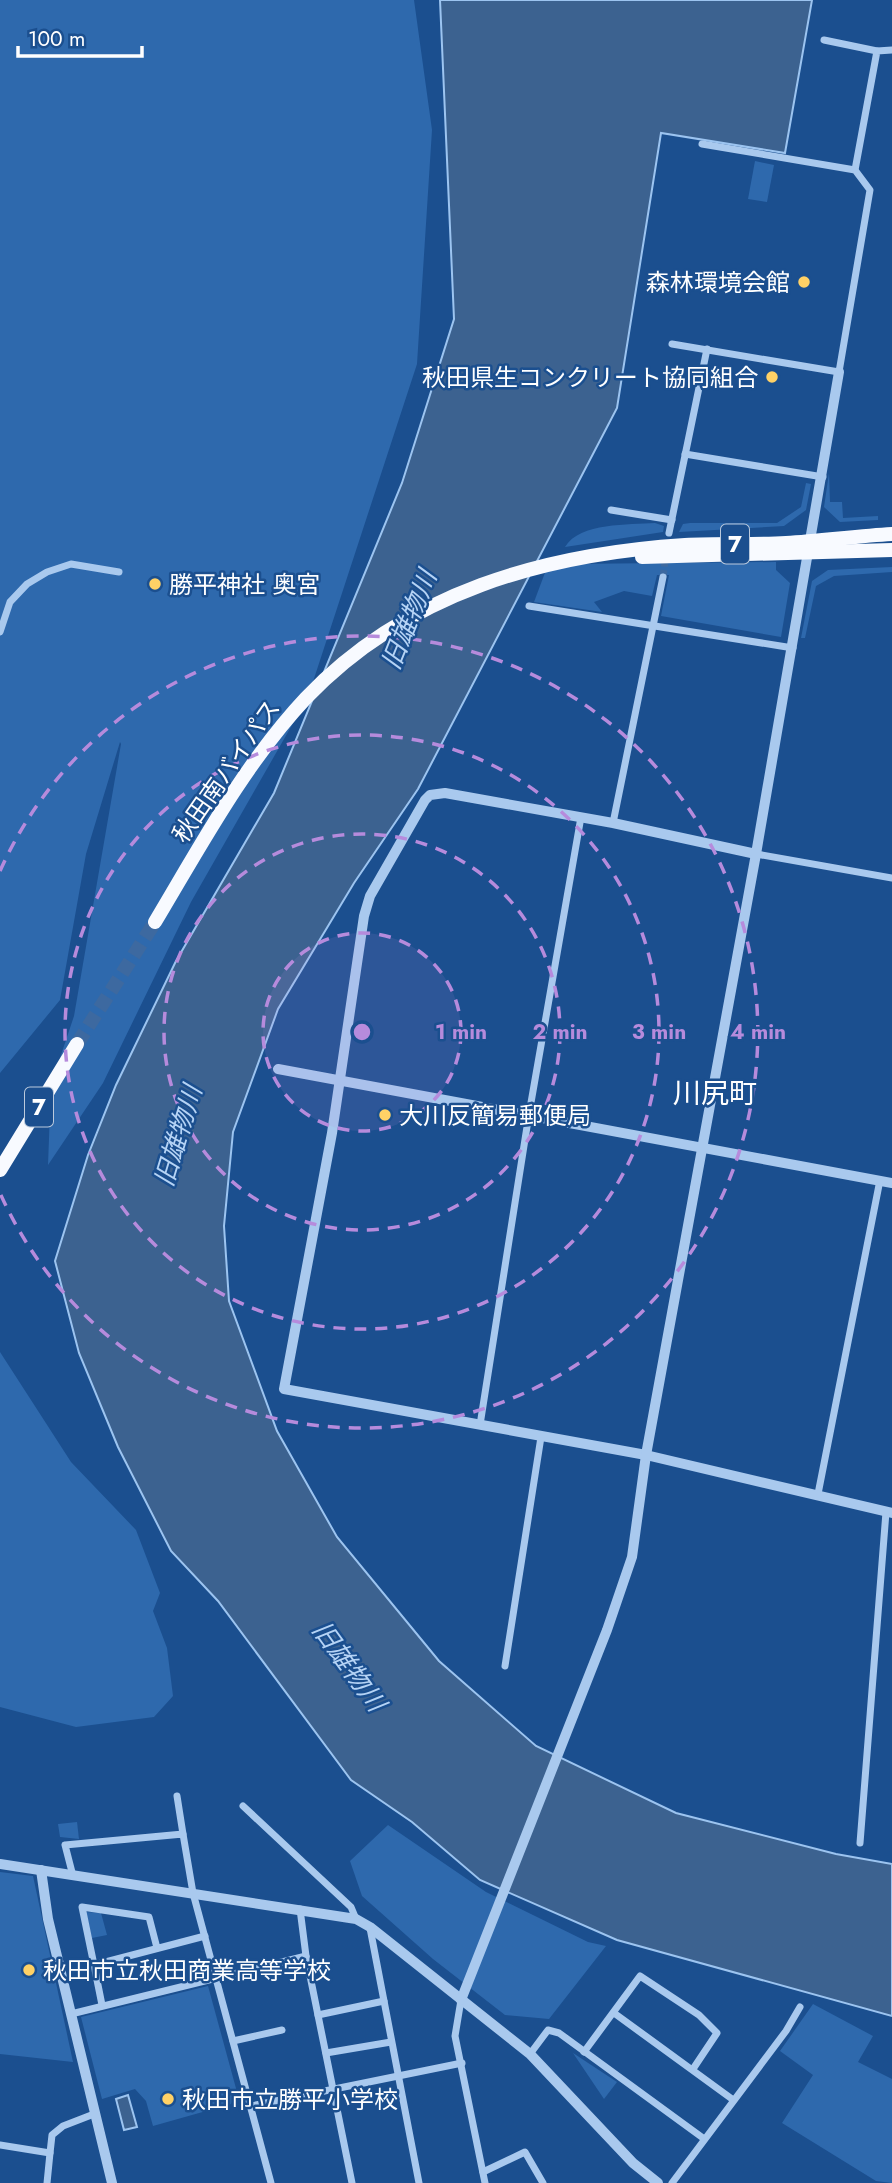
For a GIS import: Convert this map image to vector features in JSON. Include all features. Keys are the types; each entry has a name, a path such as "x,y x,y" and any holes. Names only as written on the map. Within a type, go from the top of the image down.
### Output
{"highway":[{"name":"秋田南バイパス","path":"810,547 892,534"},
{"name":"秋田南バイパス","path":"155,922 224,807 273,737 307,697 355,656 448,598 505,574 578,557 810,547 892,550"},
{"name":"7","path":"0,1170 77,1044"}],"street":[{"path":"824,40 877,51 892,50"},
{"path":"855,170 877,51"},
{"path":"485,2183 455,2036 461,2000 632,1557 646,1455 793,648 870,190 855,170 702,144"},
{"path":"672,344 839,372"},
{"path":"669,533 707,349"},
{"path":"685,454 823,477"},
{"path":"611,510 672,520"},
{"path":"0,632 10,602 27,584 47,572 71,564 119,572"},
{"path":"613,823 663,578"},
{"path":"529,606 793,648"},
{"path":"860,1843 889,1512 646,1455 284,1389 340,1082 366,906 430,795 445,793 581,817 756,854 892,878"},
{"path":"480,1425 529,1114 581,817"},
{"path":"278,1069 892,1183"},
{"path":"818,1494 880,1180"},
{"path":"505,1666 541,1437"},
{"path":"177,1796 193,1893 271,2183"},
{"path":"243,1806 351,1908 356,1919"},
{"path":"73,1876 65,1845 183,1834"},
{"path":"0,1864 356,1919 370,1927 530,2054 633,2163 657,2183"},
{"path":"41,1870 48,1919 112,2183"},
{"path":"102,2005 82,1908 149,1917 157,1948"},
{"path":"300,1909 306,1956 352,2183"},
{"path":"370,1927 419,2183"},
{"path":"94,1965 205,1936"},
{"path":"71,2014 215,1976 306,1956"},
{"path":"584,2052 640,1976 699,2015 717,2034 693,2069"},
{"path":"318,2015 383,2001"},
{"path":"672,2183 732,2099 786,2031 800,2007"},
{"path":"614,2013 732,2099"},
{"path":"233,2041 282,2030"},
{"path":"530,2054 548,2030 559,2033 703,2138"},
{"path":"326,2053 391,2042"},
{"path":"251,2106 462,2063"},
{"path":"47,2183 52,2135 58,2129 94,2114"},
{"path":"0,2145 50,2153"},
{"path":"483,2172 526,2152 543,2183"}],"shaded area":[{"path":"0,0 414,0 432,130 417,364 308,697 191,902 103,1083 48,1165 51,1085 74,1016 121,744 120,742 86,854 60,1000 0,1073"},
{"path":"755,161 774,165 767,202 748,199"},
{"path":"829,473 830,502 842,502 843,518 878,516 878,520 840,522 824,507"},
{"path":"806,483 811,484 806,510 784,526 679,532 683,524 690,523 777,523 801,507"},
{"path":"655,523 664,526 663,532 565,547 572,539 593,529"},
{"path":"776,562 776,570 790,583 781,637 661,616 669,575 657,575 652,596 624,591 594,602 602,612 534,602 546,570 569,564"},
{"path":"892,567 892,572 834,576 816,586 805,638 801,638 812,581 828,570"},
{"path":"0,1352 71,1462 136,1530 160,1593 153,1611 167,1648 173,1696 154,1717 76,1727 0,1707"},
{"path":"77,1822 79,1839 60,1837 58,1824"},
{"path":"388,1825 486,1892 588,1942 606,1946 549,2019 505,2015 433,1959 362,1896 350,1861"},
{"path":"0,1872 33,1876 73,2062 0,2054"},
{"path":"86,1912 101,1913 107,1935 92,1938"},
{"path":"208,1986 237,2092 231,2104 153,2126 146,2101 135,2089 102,2099 81,2017"},
{"path":"813,2004 873,2036 858,2062 892,2079 892,2183 876,2181 782,2123 813,2075 780,2051"},
{"path":"573,2053 617,2082 604,2099"}],"water":[{"name":"旧雄物川","path":"440,0 812,0 785,153 661,133 617,408 418,789 354,883 278,1009 233,1132 224,1226 229,1301 277,1431 337,1537 439,1661 536,1746 676,1813 836,1854 892,1864 892,2016 617,1940 480,1880 412,1822 351,1780 218,1601 171,1551 118,1447 79,1353 55,1261 88,1155 116,1085 176,961 274,793 402,483 454,319"},
{"path":"128,2095 137,2127 124,2130 116,2099"}],"tunnel":[{"path":"663,577 666,554"},
{"path":"77,1044 155,922"}],"place":[{"name":"森林環境会館","path":"804,282"},
{"name":"秋田県生コンクリート協同組合","path":"772,377"},
{"name":"勝平神社 奥宮","path":"155,584"},
{"name":"大川反簡易郵便局","path":"385,1115"},
{"name":"秋田市立秋田商業高等学校","path":"29,1970"},
{"name":"秋田市立勝平小学校","path":"168,2099"}],"district":[{"name":"川尻町","path":"715,1093"}]}
